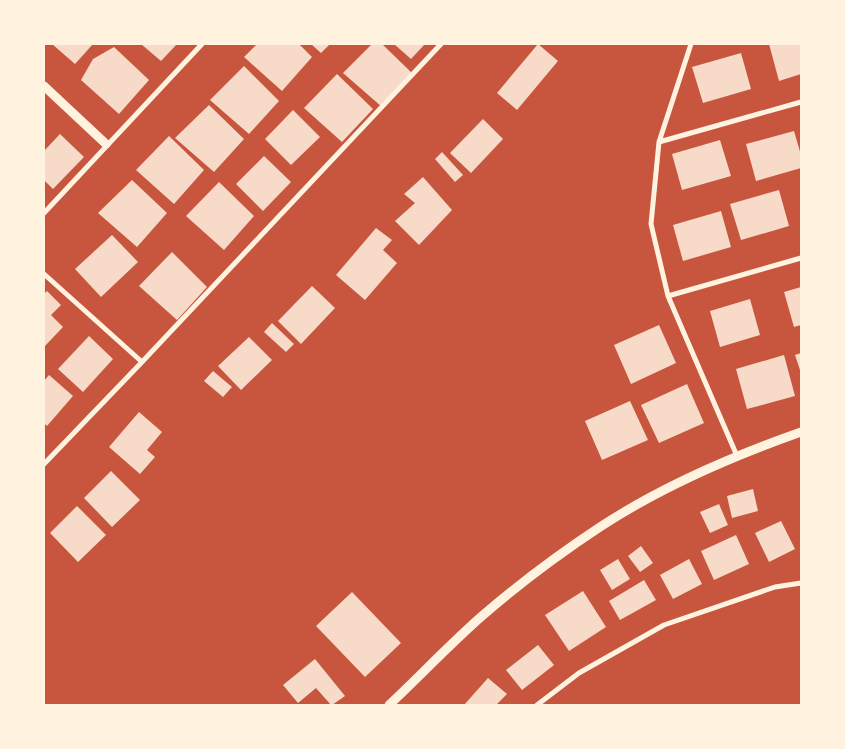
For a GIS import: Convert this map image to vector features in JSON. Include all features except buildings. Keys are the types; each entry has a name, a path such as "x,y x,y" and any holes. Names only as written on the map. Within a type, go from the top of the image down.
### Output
{"street":[{"path":"44,213 106,144 202,44"},
{"path":"44,464 442,44"},
{"path":"691,44 659,142 651,224 668,296 737,456"},
{"path":"44,86 106,144"},
{"path":"659,142 801,102"},
{"path":"668,296 801,258"},
{"path":"44,274 142,362"},
{"path":"389,705 482,617 542,568 600,526 645,501 737,456 801,432"},
{"path":"537,705 579,673 664,625 775,587 801,583"}]}
